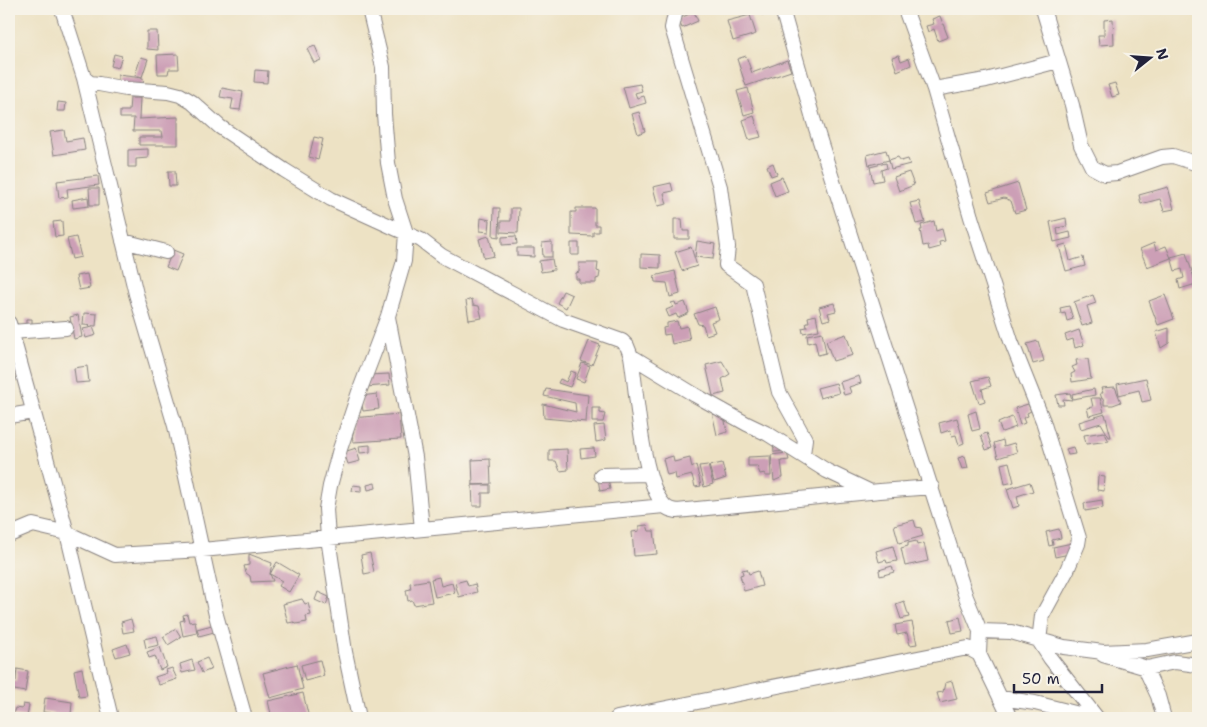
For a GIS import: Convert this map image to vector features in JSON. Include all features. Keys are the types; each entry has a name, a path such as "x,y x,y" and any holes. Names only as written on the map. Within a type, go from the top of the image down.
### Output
{"street":[{"path":"62,9 84,78 136,294 175,426 216,615 244,718"},
{"path":"359,718 345,652 328,538 326,509 335,467 359,392 388,316 404,261 406,232 395,199 388,163 383,67 369,9"},
{"path":"678,9 674,14 672,28 720,187 728,247 726,265 753,284 779,392 805,439 803,454"},
{"path":"782,9 814,122 966,597 980,631 979,654 1010,718"},
{"path":"905,9 934,90 990,279 1011,341 1043,421 1079,538 1067,570 1042,616 1040,641 1050,658 1096,718"},
{"path":"1043,9 1072,105 1081,145 1092,167 1105,174 1117,173 1162,157 1173,156 1198,164"},
{"path":"934,90 986,80 1058,61"},
{"path":"84,78 90,83 180,95 192,102 214,123 331,199 406,232 421,240 442,256 563,320 622,341 627,346 631,356 648,474 659,499 670,510 677,511 932,487"},
{"path":"123,241 166,252"},
{"path":"388,316 415,457 422,529"},
{"path":"66,328 10,328 67,533 111,718"},
{"path":"631,356 696,395 803,454 827,471 870,492"},
{"path":"9,416 33,412"},
{"path":"601,475 648,474"},
{"path":"9,535 34,525 67,533 115,555 202,550 664,506"},
{"path":"980,631 1011,632 1040,641 1103,652 1148,650 1198,641"},
{"path":"617,718 959,648 968,648 979,654"},
{"path":"1088,650 1145,668 1175,662 1198,665"},
{"path":"1145,668 1158,696 1164,718"},
{"path":"1000,698 1035,703 1096,718"}],"building":[{"path":"760,9 770,9 771,11 762,15"},
{"path":"694,12 698,21 682,28 678,19"},
{"path":"750,15 756,34 733,41 727,21"},
{"path":"940,16 948,37 938,41 934,29 928,32 926,26 934,24 932,19"},
{"path":"1113,19 1114,44 1099,45 1098,35 1104,35 1104,20"},
{"path":"147,31 157,31 158,50 147,49"},
{"path":"315,46 321,60 314,63 307,49"},
{"path":"114,54 122,56 118,68 111,66"},
{"path":"178,54 179,69 169,69 168,74 158,74 157,55"},
{"path":"899,55 901,61 909,58 911,65 897,71 892,57"},
{"path":"746,56 752,73 787,60 791,71 746,86 737,59"},
{"path":"141,57 148,59 142,77 135,75"},
{"path":"255,70 268,71 267,83 254,82"},
{"path":"118,75 143,78 144,86 118,84"},
{"path":"1115,83 1119,95 1112,97 1108,85"},
{"path":"640,84 642,91 635,93 637,98 644,96 646,103 629,108 623,87"},
{"path":"222,88 243,92 240,110 231,109 233,99 220,97"},
{"path":"748,88 754,112 744,115 737,91"},
{"path":"130,98 140,98 139,119 178,117 178,145 139,145 139,137 163,137 162,131 133,131 134,118 120,118 120,111 129,111"},
{"path":"58,102 66,103 65,111 57,111"},
{"path":"639,112 645,131 638,134 632,114"},
{"path":"754,116 761,137 749,140 743,120"},
{"path":"64,130 66,141 83,138 85,150 54,155 50,132"},
{"path":"314,137 323,139 318,160 309,157"},
{"path":"148,149 148,158 136,159 136,167 128,167 128,150"},
{"path":"886,150 889,160 869,165 867,155"},
{"path":"898,157 901,161 908,159 910,164 891,169 889,160"},
{"path":"773,163 777,174 771,176 767,166"},
{"path":"886,163 887,168 881,170 883,180 873,182 870,167"},
{"path":"168,171 175,171 176,186 169,186"},
{"path":"909,172 914,185 899,191 894,177"},
{"path":"98,176 99,185 67,189 68,197 59,198 57,181"},
{"path":"782,177 788,191 775,196 770,182"},
{"path":"671,183 673,191 664,193 667,204 658,206 653,187"},
{"path":"1018,183 1026,210 1015,213 1011,201 1004,198 990,202 987,193"},
{"path":"1168,187 1174,209 1164,211 1160,199 1141,204 1139,195"},
{"path":"89,188 99,188 99,205 90,205"},
{"path":"88,197 89,206 73,208 72,200"},
{"path":"919,201 925,222 916,224 910,203"},
{"path":"494,208 500,208 499,237 493,236"},
{"path":"511,208 519,208 518,233 501,232 501,221 511,221"},
{"path":"576,208 595,208 595,225 599,225 599,232 593,232 593,236 571,235 571,212 576,212"},
{"path":"481,218 490,220 489,232 480,231"},
{"path":"1066,218 1067,226 1057,228 1058,235 1070,232 1071,238 1054,242 1050,222"},
{"path":"674,219 682,219 683,231 689,231 689,239 674,239"},
{"path":"62,221 63,236 55,237 53,222"},
{"path":"934,221 936,231 942,229 945,241 939,242 940,247 929,250 928,245 923,246 920,230 922,230 921,225"},
{"path":"489,236 494,256 484,258 479,239"},
{"path":"516,236 517,244 502,245 502,237"},
{"path":"76,237 81,257 72,259 67,239"},
{"path":"697,241 715,244 713,259 695,257"},
{"path":"552,242 552,257 543,257 542,243"},
{"path":"571,243 579,243 579,255 571,255"},
{"path":"1154,243 1156,250 1166,246 1171,258 1147,267 1140,249"},
{"path":"1066,244 1070,261 1083,257 1085,266 1066,271 1059,246"},
{"path":"691,247 697,266 682,271 675,252"},
{"path":"517,248 534,248 534,257 517,256"},
{"path":"173,250 183,254 176,271 166,267"},
{"path":"1186,253 1196,284 1180,289 1178,280 1184,278 1182,269 1175,271 1171,257"},
{"path":"641,254 660,255 660,268 641,267"},
{"path":"552,259 554,270 541,272 539,261"},
{"path":"579,263 598,263 597,271 600,272 596,283 579,283 579,279 576,279 576,273 579,272"},
{"path":"675,271 680,294 670,297 667,283 655,282 654,276"},
{"path":"87,274 90,288 79,290 76,276"},
{"path":"563,291 572,295 566,308 557,303"},
{"path":"1093,295 1096,303 1087,306 1092,323 1082,326 1074,302"},
{"path":"1165,295 1174,319 1158,325 1149,301"},
{"path":"472,299 473,305 479,306 482,318 469,320 466,301"},
{"path":"675,302 676,305 685,302 689,313 678,318 676,314 669,317 666,310 673,307 671,303"},
{"path":"834,303 836,311 828,313 830,319 823,321 819,307"},
{"path":"1069,306 1073,319 1067,321 1065,313 1061,314 1060,308"},
{"path":"715,307 719,319 711,322 715,332 706,335 703,325 698,324 694,314"},
{"path":"84,313 97,314 96,326 83,325"},
{"path":"78,315 82,337 74,339 70,317"},
{"path":"816,315 819,330 803,333 802,328 807,327 806,322 809,322 808,317"},
{"path":"26,319 32,319 32,330 26,330"},
{"path":"677,321 679,328 687,326 690,340 672,344 670,334 664,335 663,328 667,327 667,323"},
{"path":"93,327 96,335 86,338 83,329"},
{"path":"1169,328 1169,343 1161,348 1156,332"},
{"path":"1079,330 1084,345 1075,348 1073,339 1067,341 1065,335"},
{"path":"822,332 826,353 818,355 815,341 808,343 807,335"},
{"path":"846,334 853,355 833,361 826,341"},
{"path":"589,341 600,345 592,365 581,361"},
{"path":"1038,341 1044,361 1033,364 1027,344"},
{"path":"1088,359 1091,379 1072,382 1071,374 1075,372 1072,367 1077,365 1076,360"},
{"path":"722,361 730,374 722,379 725,393 713,396 706,365"},
{"path":"582,363 590,366 584,382 576,379"},
{"path":"87,366 89,382 76,383 74,368"},
{"path":"571,371 576,373 570,387 558,383 560,379 566,382"},
{"path":"389,374 390,385 366,387 368,375"},
{"path":"859,376 861,383 849,387 851,393 844,395 840,382"},
{"path":"988,377 991,386 982,389 985,401 979,403 972,381"},
{"path":"1146,378 1151,400 1142,402 1139,390 1119,395 1117,384"},
{"path":"836,383 839,393 820,398 817,388"},
{"path":"1115,387 1121,402 1113,405 1104,405 1104,399 1102,399 1100,393 1103,393 1101,388"},
{"path":"546,389 588,395 586,422 544,418 543,404 576,412 575,403 544,396"},
{"path":"1094,389 1095,395 1073,399 1072,394"},
{"path":"1070,393 1072,400 1063,399 1064,405 1058,405 1056,395"},
{"path":"377,394 379,409 363,411 361,396"},
{"path":"1091,398 1100,398 1104,412 1089,416 1087,408 1093,407"},
{"path":"1028,404 1031,411 1027,413 1028,416 1023,418 1025,423 1020,425 1015,408"},
{"path":"592,408 600,408 600,413 605,414 603,422 592,422"},
{"path":"723,410 727,432 717,435 712,412"},
{"path":"976,411 980,429 972,431 968,414"},
{"path":"399,414 401,439 353,442 351,418"},
{"path":"1105,414 1111,437 1109,437 1101,423 1081,429 1079,422"},
{"path":"1012,417 1016,427 1002,432 998,423"},
{"path":"957,418 964,443 959,445 956,435 952,436 950,430 941,433 939,423"},
{"path":"604,425 606,440 596,442 594,426"},
{"path":"1104,432 1109,441 1086,444 1084,435"},
{"path":"987,433 992,448 986,450 981,435"},
{"path":"773,437 789,451 774,452"},
{"path":"1003,440 1004,446 1014,443 1017,452 998,458 994,443"},
{"path":"370,445 370,452 360,453 359,446"},
{"path":"1073,447 1075,454 1068,455 1066,449"},
{"path":"356,448 360,461 348,464 344,452"},
{"path":"594,448 595,456 581,458 580,449"},
{"path":"567,449 568,470 560,471 556,461 549,461 549,450"},
{"path":"787,453 789,460 781,461 783,477 774,481 771,455"},
{"path":"673,456 674,462 690,458 692,468 696,465 701,486 695,487 692,475 676,479 675,473 667,475 663,459"},
{"path":"770,456 771,476 765,476 765,473 760,474 757,466 748,466 748,457"},
{"path":"965,456 968,468 962,469 958,458"},
{"path":"490,459 491,484 473,485 472,460"},
{"path":"1009,462 1014,482 1005,484 1001,464"},
{"path":"722,463 726,478 714,482 709,466"},
{"path":"708,465 713,484 704,487 699,466"},
{"path":"606,471 610,489 600,491 597,473"},
{"path":"1098,476 1105,477 1104,491 1097,490"},
{"path":"1030,482 1033,491 1017,496 1019,506 1013,508 1007,489"},
{"path":"375,483 376,488 368,490 367,485"},
{"path":"353,485 361,486 361,492 352,491"},
{"path":"472,485 490,485 490,493 482,493 482,506 473,506"},
{"path":"1102,500 1103,508 1085,511 1084,503"},
{"path":"914,520 916,527 921,528 923,536 899,543 894,525"},
{"path":"647,525 649,531 654,531 657,554 634,556 632,532 639,531 639,526"},
{"path":"1059,529 1061,538 1052,540 1053,545 1049,546 1046,532"},
{"path":"916,541 917,545 924,543 928,561 905,566 901,548 908,546 908,543"},
{"path":"1072,543 1074,553 1055,557 1053,547"},
{"path":"893,546 897,561 887,563 886,560 879,562 876,551"},
{"path":"370,553 374,572 364,574 361,555"},
{"path":"249,554 272,563 270,574 273,581 251,582 244,566 249,565"},
{"path":"277,562 299,575 289,592 279,586 282,581 270,574"},
{"path":"892,566 894,572 880,576 879,570"},
{"path":"747,569 749,574 758,571 762,586 744,591 740,575 743,574 742,570"},
{"path":"439,577 441,586 452,583 455,593 435,597 431,579"},
{"path":"428,580 432,602 414,605 412,600 408,601 406,590 411,589 410,583"},
{"path":"466,580 468,586 475,584 477,592 459,597 455,583"},
{"path":"318,592 329,597 326,605 315,600"},
{"path":"302,599 305,604 308,603 311,615 306,616 307,622 288,623 283,604"},
{"path":"904,601 909,617 901,619 896,604"},
{"path":"187,614 189,622 195,621 197,633 183,636 180,621 184,620 183,615"},
{"path":"960,617 963,631 952,633 949,620"},
{"path":"131,619 134,631 123,633 121,622"},
{"path":"912,622 917,644 910,645 907,633 897,635 895,625"},
{"path":"212,625 214,632 199,636 197,629"},
{"path":"176,629 181,637 168,645 163,637"},
{"path":"157,636 159,645 146,648 144,639"},
{"path":"127,644 130,653 116,657 113,649"},
{"path":"160,647 167,667 160,670 155,656 149,658 147,652"},
{"path":"207,658 212,669 202,673 197,662"},
{"path":"192,660 195,670 182,673 180,664"},
{"path":"320,660 324,676 305,681 301,665"},
{"path":"297,664 303,689 270,698 263,673"},
{"path":"82,668 87,696 79,697 74,670"},
{"path":"172,668 177,679 159,685 155,677 167,673 166,670"},
{"path":"17,669 28,671 25,692 9,689 10,679 16,681"},
{"path":"952,681 957,699 940,703 937,693 943,692 945,683"},
{"path":"303,693 309,718 272,718 268,701"},
{"path":"45,698 72,702 71,715 43,712"},
{"path":"23,704 29,705 27,717 13,715 15,708 22,709"}]}
